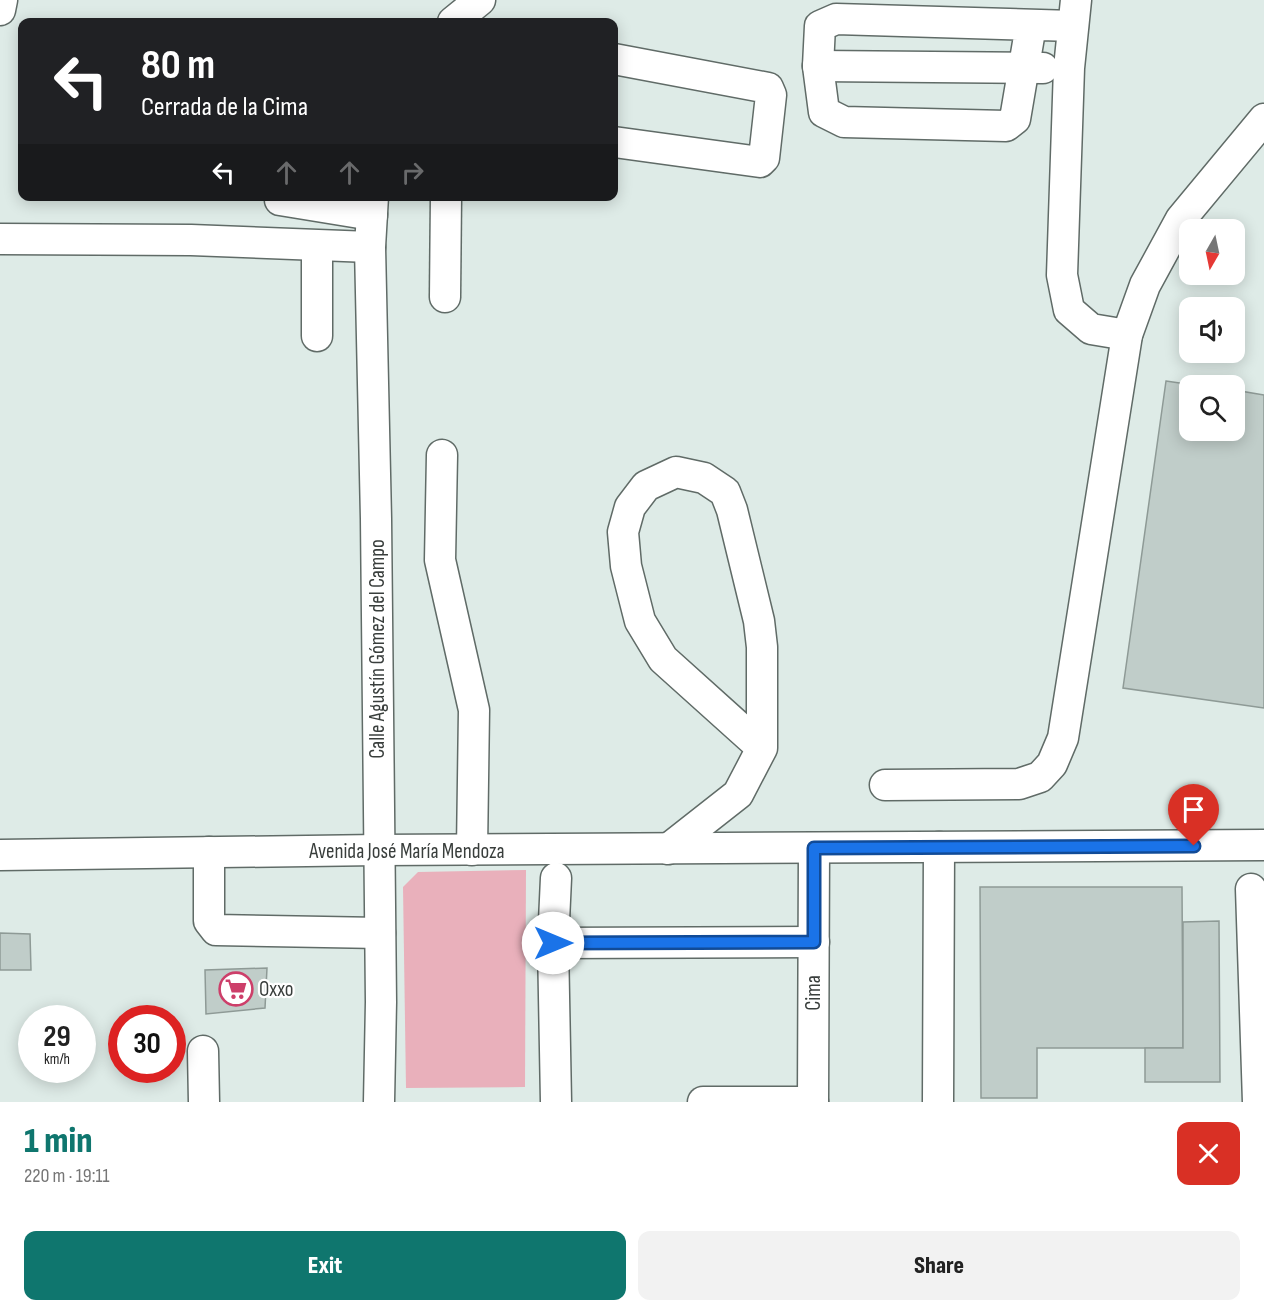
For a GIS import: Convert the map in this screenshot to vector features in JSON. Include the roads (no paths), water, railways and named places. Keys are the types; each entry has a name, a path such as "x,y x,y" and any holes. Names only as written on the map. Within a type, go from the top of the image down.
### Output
{"street":[{"path":"0,10 2,0"},
{"path":"458,18 480,0"},
{"path":"1031,25 1015,119 1006,126 844,122 824,112 818,66 820,26 836,19 1031,25 1075,13 1069,68 1062,276 1069,310 1091,328 1128,335"},
{"path":"618,60 768,88 771,95 764,158 760,162 618,143"},
{"path":"818,66 1069,68"},
{"path":"885,785 1019,784 1040,777 1052,764 1063,738 1128,335 1145,285 1181,219 1264,119"},
{"path":"296,201 373,206"},
{"path":"445,297 446,201"},
{"name":"Calle Agustín Gómez del Campo","path":"373,206 370,247 376,519 381,1002 379,1102"},
{"path":"0,239 191,240 370,247"},
{"path":"316,336 317,246"},
{"path":"442,455 440,560 474,710 472,850"},
{"path":"668,849 738,794 762,748 762,647 759,621 732,510 724,492 704,478 676,472 646,486 630,507 623,532 626,566 640,621 663,659 762,748"},
{"name":"Avenida José María Mendoza","path":"0,855 378,850 1264,845"},
{"path":"938,1102 939,847"},
{"name":"Cima","path":"703,1102 813,1102 814,848"},
{"path":"209,852 209,921 216,930 380,933"},
{"path":"556,878 553,943 556,1102"},
{"path":"1251,890 1258,1102"},
{"path":"553,943 814,942"},
{"path":"203,1051 204,1102"}],"place":[{"name":"Oxxo","path":"236,989"}]}
